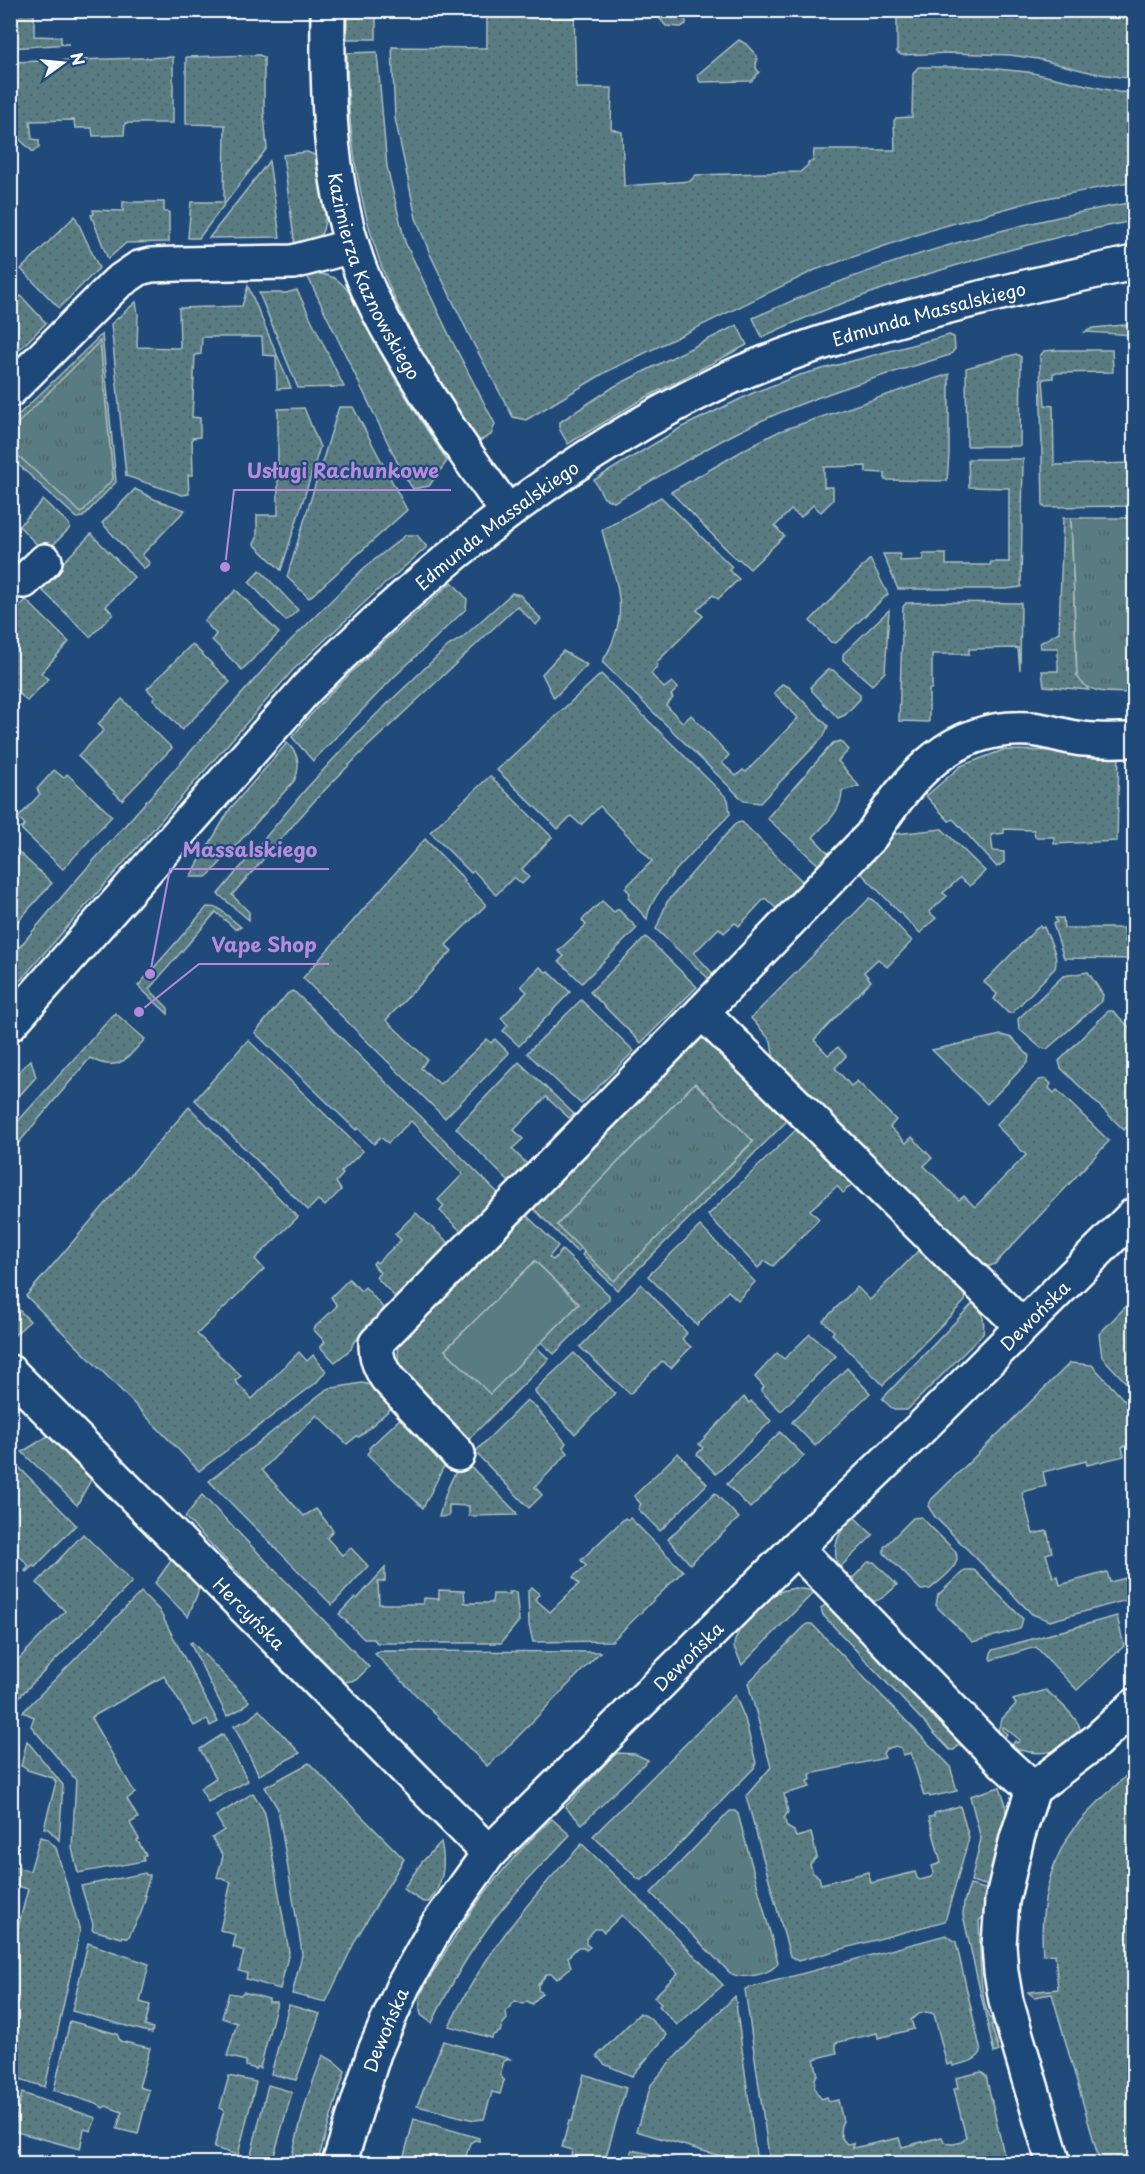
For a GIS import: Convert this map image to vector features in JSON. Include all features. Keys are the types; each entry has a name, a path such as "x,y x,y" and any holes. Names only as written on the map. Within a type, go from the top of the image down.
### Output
{"street":[{"name":"Kazimierza Kaznowskiego","path":"328,10 328,95 332,142 336,177 352,246 378,309 398,348 452,435 508,512"},
{"path":"10,390 117,283 139,268 170,264 293,262 352,246"},
{"name":"Edmunda Massalskiego","path":"10,1024 307,688 378,620 453,555 508,512 591,455 714,385 780,357 831,339 957,303 1134,263"},
{"path":"10,580 24,581 45,561"},
{"path":"458,1455 387,1378 379,1366 376,1343 872,836 908,784 948,747 970,737 999,730 1029,729 1082,739 1134,740"},
{"path":"702,1012 1022,1326"},
{"name":"Dewońska","path":"339,2163 374,2053 403,1986 436,1927 489,1853 1134,1215"},
{"name":"Hercyńska","path":"10,1372 489,1853"},
{"path":"796,1548 993,1751 1033,1789"},
{"path":"1054,2163 1006,2001 999,1945 1002,1901 1017,1838 1033,1789 1095,1743 1134,1706"}],"green space":[{"path":"11,10 34,11 34,36 61,37 61,44 69,44 11,48"},
{"path":"347,11 376,11 376,39 347,39"},
{"path":"487,11 574,11 576,88 612,88 611,129 622,132 624,186 690,181 696,175 800,172 808,165 808,162 813,161 814,150 895,150 894,121 896,118 912,117 913,74 918,67 977,67 1028,72 1118,92 1134,93 1134,181 1037,200 934,229 815,270 606,372 526,420 513,417 472,341 430,254 416,218 395,118 392,47 487,48"},
{"path":"660,11 686,11 686,24 681,27 666,26 660,19"},
{"path":"897,11 1134,11 1134,79 1093,73 1038,59 1010,55 949,53 901,55 897,52"},
{"path":"739,40 757,56 756,68 759,72 752,81 700,82 697,75"},
{"path":"377,52 387,167 405,242 495,424 491,435 479,441 408,326 389,286 370,230 352,142 347,53"},
{"path":"259,55 264,57 264,115 267,148 199,238 188,238 191,202 224,202 225,125 186,124 186,57"},
{"path":"173,57 173,123 125,123 124,135 93,136 92,128 75,128 74,120 30,121 32,139 39,140 39,147 33,152 11,131 11,62"},
{"path":"307,152 315,155 324,198 325,222 318,238 295,246 283,155"},
{"path":"269,161 280,237 209,238"},
{"path":"123,202 164,202 164,212 169,212 169,242 126,243 108,259 91,215 94,214 93,210 123,211"},
{"path":"1134,202 1134,221 1047,240 936,272 835,306 762,337 753,318 846,279 940,248 1036,222"},
{"path":"75,216 99,268 59,308 21,269"},
{"path":"306,273 329,276 337,280 347,289 356,303 392,373 447,461 429,486 413,489 402,472"},
{"path":"248,286 291,388 277,389 276,356 263,355 262,337 202,337 201,354 195,355 192,417 200,418 200,437 192,438 193,475 188,475 189,494 182,495 126,476 111,324 136,302 137,347 180,348 179,308 242,306"},
{"path":"12,290 19,297 21,296 46,323 11,358"},
{"path":"297,290 344,387 298,388 259,293 286,293"},
{"path":"1134,324 1134,335 1085,332 1093,328"},
{"path":"737,325 747,345 641,400 568,444 560,430 560,422 615,386"},
{"path":"102,334 116,482 83,517 77,518 11,458 10,423"},
{"path":"949,335 954,337 955,349 950,355 846,387 796,406 713,445 614,502 604,498 594,480 684,426 755,392 800,375"},
{"path":"100,341 113,479 81,513 11,449 11,430"},
{"path":"1112,350 1113,372 1053,373 1053,378 1043,379 1045,405 1053,406 1054,465 1134,463 1134,506 1043,507 1040,356 1044,351"},
{"path":"1016,354 1021,357 1020,446 967,446 966,368"},
{"path":"949,374 947,481 885,480 885,473 866,472 866,466 824,467 824,487 833,487 833,500 821,512 813,505 801,517 791,510 775,526 784,536 750,569 739,559 737,560 671,492 780,431"},
{"path":"339,407 353,407 407,510 309,598 287,577"},
{"path":"304,408 320,447 281,570 254,544 257,538 257,515 278,515 278,409"},
{"path":"968,459 1023,459 1021,587 898,589 883,554 900,554 900,561 923,560 923,554 946,554 946,565 990,565 991,562 1009,562 1009,488 969,487"},
{"path":"135,489 154,499 185,510 142,555 150,563 144,569 102,523"},
{"path":"661,497 732,567 729,570 739,579 718,599 713,595 697,610 703,616 656,663 658,665 651,674 664,688 672,682 678,688 666,705 683,723 691,715 729,755 722,763 736,776 743,770 746,772 798,718 774,693 782,684 789,687 828,726 824,736 760,803 744,801 602,662 612,644 617,628 619,597 602,530"},
{"path":"43,500 69,524 70,528 45,553 19,526"},
{"path":"1063,518 1071,518 1077,676 1089,690 1044,686 1042,671 1058,671 1058,648 1041,648 1040,643 1059,632"},
{"path":"1071,518 1134,518 1134,693 1095,690 1088,687 1077,676"},
{"path":"91,534 134,577 106,606 113,614 90,637 39,587"},
{"path":"406,535 417,535 427,547 293,670 11,991 11,957 71,886 279,652 364,568"},
{"path":"870,559 888,594 836,643 831,642 810,621"},
{"path":"260,570 298,610 286,621 249,582"},
{"path":"452,582 467,599 466,609 393,678 313,761 292,737 348,675"},
{"path":"236,590 279,633 242,670 212,640 216,634 204,621"},
{"path":"512,593 520,595 541,619 536,625 517,606 362,752 317,798 232,895 249,912 249,920 218,894 306,789 361,729 448,646 462,638"},
{"path":"26,600 69,642 41,673 48,679 27,701 10,685 11,615"},
{"path":"906,603 1021,603 1020,670 1018,648 969,649 969,654 932,654 929,722 899,721 903,607"},
{"path":"889,610 885,672 872,685 843,660 843,654"},
{"path":"192,644 230,682 182,730 153,699 155,697 147,689"},
{"path":"563,651 587,665 554,698 542,674"},
{"path":"827,670 833,670 860,694 860,699 845,715 838,718 812,691 811,686"},
{"path":"601,674 728,799 730,814 669,879 658,893 647,919 628,898 630,893 625,888 652,861 600,806 581,825 571,816 558,829 497,770"},
{"path":"122,699 172,748 122,800 78,756 104,730 98,724"},
{"path":"841,741 849,750 838,761 859,786 842,791 836,811 813,837 832,860 823,869 767,818 833,743"},
{"path":"287,743 298,760 298,771 294,781 212,872 206,877 190,877 230,809"},
{"path":"1003,750 1119,752 1117,841 1054,844 1054,837 1035,837 1034,830 1004,829 1004,833 991,835 993,851 1004,852 1004,862 997,867 953,819 949,821 926,796 961,766"},
{"path":"54,770 64,778 67,774 112,816 63,869 21,829 25,824 18,818 40,794 37,789"},
{"path":"490,776 552,837 522,869 529,877 522,884 514,877 496,895 474,871 471,873 430,832"},
{"path":"742,822 806,885 780,912 765,898 739,926 735,923 724,933 719,928 694,953 717,978 713,983 656,929 667,902 736,823"},
{"path":"942,829 985,871 970,886 960,878 943,893 947,896 929,912 936,918 920,933 855,867 886,835"},
{"path":"425,839 486,905 446,945 452,951 386,1020 427,1059 421,1068 440,1084 487,1039 491,1043 495,1039 509,1053 445,1118 303,978"},
{"path":"11,845 52,883 11,929"},
{"path":"870,898 912,941 887,967 878,959 864,972 871,981 814,1040 828,1055 838,1047 846,1056 835,1068 851,1086 857,1081 896,1120 890,1127 906,1143 912,1137 932,1158 924,1166 959,1200 964,1196 975,1207 1026,1155 996,1125 1039,1080 1046,1079 1051,1084 1049,1088 1054,1093 1057,1090 1109,1141 995,1264 987,1267 974,1264 774,1061 771,1041 751,1018"},
{"path":"602,901 614,912 618,909 637,928 582,983 559,961 564,956 558,951 586,925 582,920"},
{"path":"207,907 218,908 241,927 235,929 216,912 149,989 168,1008 168,1014 138,986"},
{"path":"1055,918 1063,918 1064,928 1124,928 1125,941 1134,941 1134,959 1064,958 1053,924 1057,922"},
{"path":"1040,925 1041,928 1044,927 1053,948 1056,958 1055,968 1012,1013 1008,1013 994,999 997,994 984,982"},
{"path":"646,937 697,987 641,1043 590,992"},
{"path":"540,967 548,971 570,992 519,1046 503,1031 508,1025 501,1018 527,992 521,986"},
{"path":"1088,972 1103,995 1102,1001 1047,1049 1041,1048 1019,1029 1018,1019 1063,976"},
{"path":"292,991 500,1195 464,1234 440,1211 444,1206 438,1200 463,1174 411,1121 388,1143 380,1137 374,1144 358,1128 356,1130 255,1033"},
{"path":"581,1000 634,1051 581,1104 527,1053"},
{"path":"1108,1011 1113,1011 1134,1032 1134,1120 1124,1130 1061,1068 1059,1061"},
{"path":"115,1013 145,1039 121,1062 108,1064 90,1058 11,1152 11,1129"},
{"path":"701,1035 705,1036 793,1115 617,1290 582,1255 584,1252 613,1280 753,1142 702,1091 694,1084 557,1225 581,1248 577,1252 532,1207"},
{"path":"1001,1035 1012,1038 1029,1056 1028,1062 987,1104 932,1050"},
{"path":"248,1040 363,1151 341,1172 343,1174 336,1182 341,1190 325,1206 318,1200 308,1210 195,1100"},
{"path":"31,1060 36,1077 11,1105 11,1079"},
{"path":"519,1062 574,1114 569,1118 546,1097 514,1130 523,1139 512,1149 530,1167 512,1185 456,1128"},
{"path":"695,1083 753,1141 614,1281 557,1225"},
{"path":"189,1107 298,1217 255,1259 264,1269 197,1334 241,1376 235,1381 252,1399 299,1352 307,1361 313,1355 326,1371 316,1383 199,1471 26,1296"},
{"path":"801,1125 856,1180 843,1193 837,1186 810,1210 819,1219 773,1266 765,1261 758,1268 708,1215"},
{"path":"859,1184 966,1293 965,1301 883,1385 832,1334 834,1331 823,1321 857,1287 870,1300 919,1250 856,1187"},
{"path":"416,1213 451,1245 398,1300 376,1277 380,1273 373,1264 375,1261 377,1263 401,1240 395,1234"},
{"path":"525,1214 558,1246 549,1257 553,1260 562,1250 609,1295 609,1299 554,1354 541,1342 579,1304 535,1261 445,1350 490,1393 536,1347 549,1359 469,1439 404,1370 398,1355 399,1347 402,1339"},
{"path":"700,1226 755,1282 738,1300 728,1291 697,1325 648,1276"},
{"path":"535,1261 579,1304 490,1394 445,1350"},
{"path":"349,1279 361,1291 365,1287 386,1311 353,1343 351,1349 335,1362 320,1347 325,1342 313,1329 337,1306 331,1297"},
{"path":"641,1284 687,1333 682,1339 691,1347 671,1368 662,1361 630,1394 580,1347"},
{"path":"1134,1298 1134,1391 1102,1357 1099,1334"},
{"path":"11,1302 30,1321 10,1338"},
{"path":"974,1302 983,1317 983,1334 907,1410 894,1410 882,1399"},
{"path":"810,1334 836,1356 781,1411 761,1391 764,1387 755,1377 777,1353 784,1359"},
{"path":"574,1353 615,1393 575,1434 536,1394 535,1390"},
{"path":"1070,1363 1092,1365 1134,1411 1134,1443 1122,1447 1124,1456 1087,1465 1086,1461 1043,1472 1046,1486 1022,1492 1033,1534 1047,1531 1052,1552 1046,1554 1053,1577 1058,1576 1060,1585 1107,1572 1110,1582 1134,1576 1134,1598 1050,1621 1032,1614 935,1517 928,1506 932,1499"},
{"path":"847,1368 870,1393 815,1446 792,1422"},
{"path":"362,1383 376,1386 397,1403 359,1437 357,1436 347,1444 317,1415 262,1470 304,1516 316,1509 333,1530 327,1538 342,1555 351,1548 368,1566 332,1605 209,1481 327,1389"},
{"path":"744,1397 771,1421 716,1474 697,1454 703,1448 699,1444"},
{"path":"527,1400 535,1406 566,1443 563,1447 568,1453 535,1487 542,1495 529,1508 475,1452"},
{"path":"406,1413 448,1458 423,1508 367,1454 369,1448"},
{"path":"780,1432 804,1456 750,1508 727,1484"},
{"path":"48,1436 92,1478 77,1505 22,1452"},
{"path":"678,1453 707,1484 660,1531 638,1509 641,1504 634,1496"},
{"path":"11,1459 76,1525 35,1567 33,1566 26,1572 29,1566 11,1547"},
{"path":"465,1461 517,1515 469,1516 469,1506 449,1505 449,1516 439,1517 445,1495"},
{"path":"715,1493 739,1518 690,1564 668,1539"},
{"path":"202,1495 369,1667 356,1680 345,1682 336,1676 185,1517"},
{"path":"853,1516 873,1535 838,1569 837,1540"},
{"path":"921,1517 955,1551 957,1556 954,1567 945,1577 930,1589 921,1590 884,1553 884,1547 913,1518"},
{"path":"625,1518 628,1520 630,1518 683,1571 612,1641 533,1642 529,1625 528,1590 532,1587 539,1594 535,1599 550,1612 579,1584 573,1577 586,1566 581,1560"},
{"path":"83,1534 132,1582 16,1700 11,1698 11,1667 65,1611 37,1583"},
{"path":"173,1558 199,1584 188,1617 155,1583"},
{"path":"868,1562 874,1562 897,1585 877,1601 868,1599 849,1582"},
{"path":"385,1568 385,1581 378,1582 379,1604 423,1604 424,1598 439,1599 439,1590 464,1591 465,1603 492,1603 493,1594 516,1592 519,1621 501,1643 377,1643 374,1639 364,1639 339,1614 355,1597 357,1599"},
{"path":"965,1570 974,1570 1023,1619 1020,1629 973,1642 939,1609 936,1605 938,1595"},
{"path":"795,1588 815,1591 742,1665 734,1647 735,1640 744,1624 771,1597 781,1591"},
{"path":"141,1592 159,1610 218,1722 210,1726 207,1719 194,1726 164,1676 92,1717 135,1793 127,1799 138,1818 130,1823 146,1855 143,1857 144,1861 78,1873 72,1848 76,1780 31,1726 34,1717 23,1712"},
{"path":"829,1602 963,1741 954,1750 950,1750 823,1615 821,1608"},
{"path":"1117,1616 1124,1646 1077,1690 1036,1647 991,1660 990,1658 992,1650"},
{"path":"807,1624 812,1624 950,1766 957,1791 930,1797 929,1795 924,1796 911,1753 903,1755 901,1748 896,1746 886,1749 883,1753 885,1758 810,1774 811,1780 807,1781 810,1787 784,1794 788,1812 784,1818 787,1827 794,1831 796,1837 811,1833 817,1857 810,1864 821,1884 868,1872 871,1883 915,1872 920,1880 931,1877 934,1873 932,1866 941,1863 929,1817 934,1816 934,1813 960,1806 969,1838 945,1921 798,1961 790,1956 746,1796 771,1767 748,1683"},
{"path":"192,1642 249,1701 243,1708 227,1716 190,1643"},
{"path":"380,1651 600,1652 487,1766 375,1654"},
{"path":"1046,1690 1066,1708 1079,1724 1080,1729 1074,1741 1052,1752 1027,1752 1011,1747 1015,1741 1017,1743 1020,1740 1004,1727 1002,1729 1007,1734 1002,1741 998,1730 1002,1719 1016,1704 1013,1700"},
{"path":"735,1695 745,1719 756,1763 754,1768 649,1875 641,1880 638,1879 593,1836"},
{"path":"259,1710 300,1753 259,1775 234,1726 249,1719"},
{"path":"223,1734 248,1781 208,1802 200,1788 216,1778 200,1749"},
{"path":"27,1741 63,1785 59,1840 44,1828 56,1782 53,1778 21,1766"},
{"path":"618,1753 635,1754 648,1760 582,1824 565,1807"},
{"path":"309,1763 404,1859 356,1939 326,2002 292,1994 302,1955 301,1946 278,1809 265,1787"},
{"path":"1134,1768 1134,2163 1100,2163 1052,1994 1034,1997 1028,1992 1058,1989 1055,1954 1043,1955 1042,1937 1045,1901 1054,1866 1061,1850 1081,1820"},
{"path":"1000,1787 1005,1802 1007,1822 989,1886 971,1881 981,1839 970,1796"},
{"path":"253,1793 265,1813 289,1952 280,1989 246,1979 247,1973 239,1971 244,1951 233,1947 236,1935 220,1930 231,1882 217,1877 223,1856 212,1838 224,1830 216,1816"},
{"path":"730,1811 738,1814 778,1962 770,1970 748,1976 734,1975 729,1972 651,1893"},
{"path":"552,1819 570,1835 522,1885 490,1925 460,1970 432,2023 421,2015 420,2009 422,1992 426,1984 488,1889 518,1853"},
{"path":"40,1837 47,1839 56,1848 80,1931 45,2087 10,2076 11,1956 28,1889 11,1884 11,1866 30,1871"},
{"path":"441,1842 443,1866 440,1881 429,1902 423,1902 403,1889 422,1862"},
{"path":"582,1844 723,1985 677,2025 659,2006 661,2004 654,1997 678,1973 622,1915 604,1932 595,1929 586,1939 586,1944 590,1947 586,1950 578,1947 568,1957 571,1967 557,1979 552,1974 547,1974 538,1985 538,1990 542,1993 532,2004 527,2001 523,2004 515,2001 506,2011 507,2019 500,2032 492,2038 449,2026 462,2000 508,1930 543,1886"},
{"path":"145,1873 150,1875 144,1895 146,1896 141,1913 128,1938 92,1930 93,1924 81,1886"},
{"path":"970,1885 989,1890 985,1914 979,1921 983,1995 999,2051 994,2053 963,1915 964,1902"},
{"path":"946,1935 956,1942 981,2052 979,2055 965,2063 947,2065 934,2014 925,2012 911,2020 914,2029 878,2038 877,2033 835,2043 837,2053 814,2059 818,2075 814,2085 817,2094 822,2099 827,2097 829,2102 838,2100 843,2121 841,2136 847,2144 853,2143 853,2148 899,2138 902,2147 942,2137 944,2142 953,2144 959,2143 966,2137 954,2089 958,2088 956,2078 981,2072 986,2076 1006,2163 770,2163 745,1989"},
{"path":"88,1943 149,1964 140,2002 150,2005 145,2026 153,2028 152,2033 72,2011"},
{"path":"243,1992 269,1999 269,2002 277,2002 260,2068 256,2069 246,2066 246,2061 227,2056 237,2023 222,2018 229,1993 241,1995"},
{"path":"735,1996 757,2163 740,2162 636,2131 651,2085 673,2059"},
{"path":"289,2005 320,2014 296,2080 271,2074"},
{"path":"640,2013 648,2017 667,2035 632,2076 604,2064 597,2056"},
{"path":"70,2021 117,2034 120,2041 150,2048 139,2087 149,2090 138,2134 117,2129 122,2112 106,2106 103,2108 54,2090"},
{"path":"443,2041 510,2059 504,2061 500,2075 504,2080 500,2094 492,2092 484,2119 474,2120 417,2106"},
{"path":"323,2055 345,2071 317,2163 290,2163 307,2098"},
{"path":"584,2074 626,2088 604,2163 571,2155 572,2150 562,2147 569,2121 572,2121"},
{"path":"229,2076 256,2082 238,2155 214,2148 224,2110 220,2108"},
{"path":"268,2085 292,2092 272,2163 249,2163"},
{"path":"22,2093 96,2118 91,2131 84,2129 80,2149 13,2131"},
{"path":"414,2119 479,2138 479,2141 475,2140 470,2143 466,2156 472,2161 471,2163 402,2163"},
{"path":"632,2150 684,2161 691,2163 629,2163"}],"place":[{"name":"Usługi Rachunkowe","path":"225,567"},
{"name":"Massalskiego","path":"150,974"},
{"name":"Vape Shop","path":"139,1012"}]}
